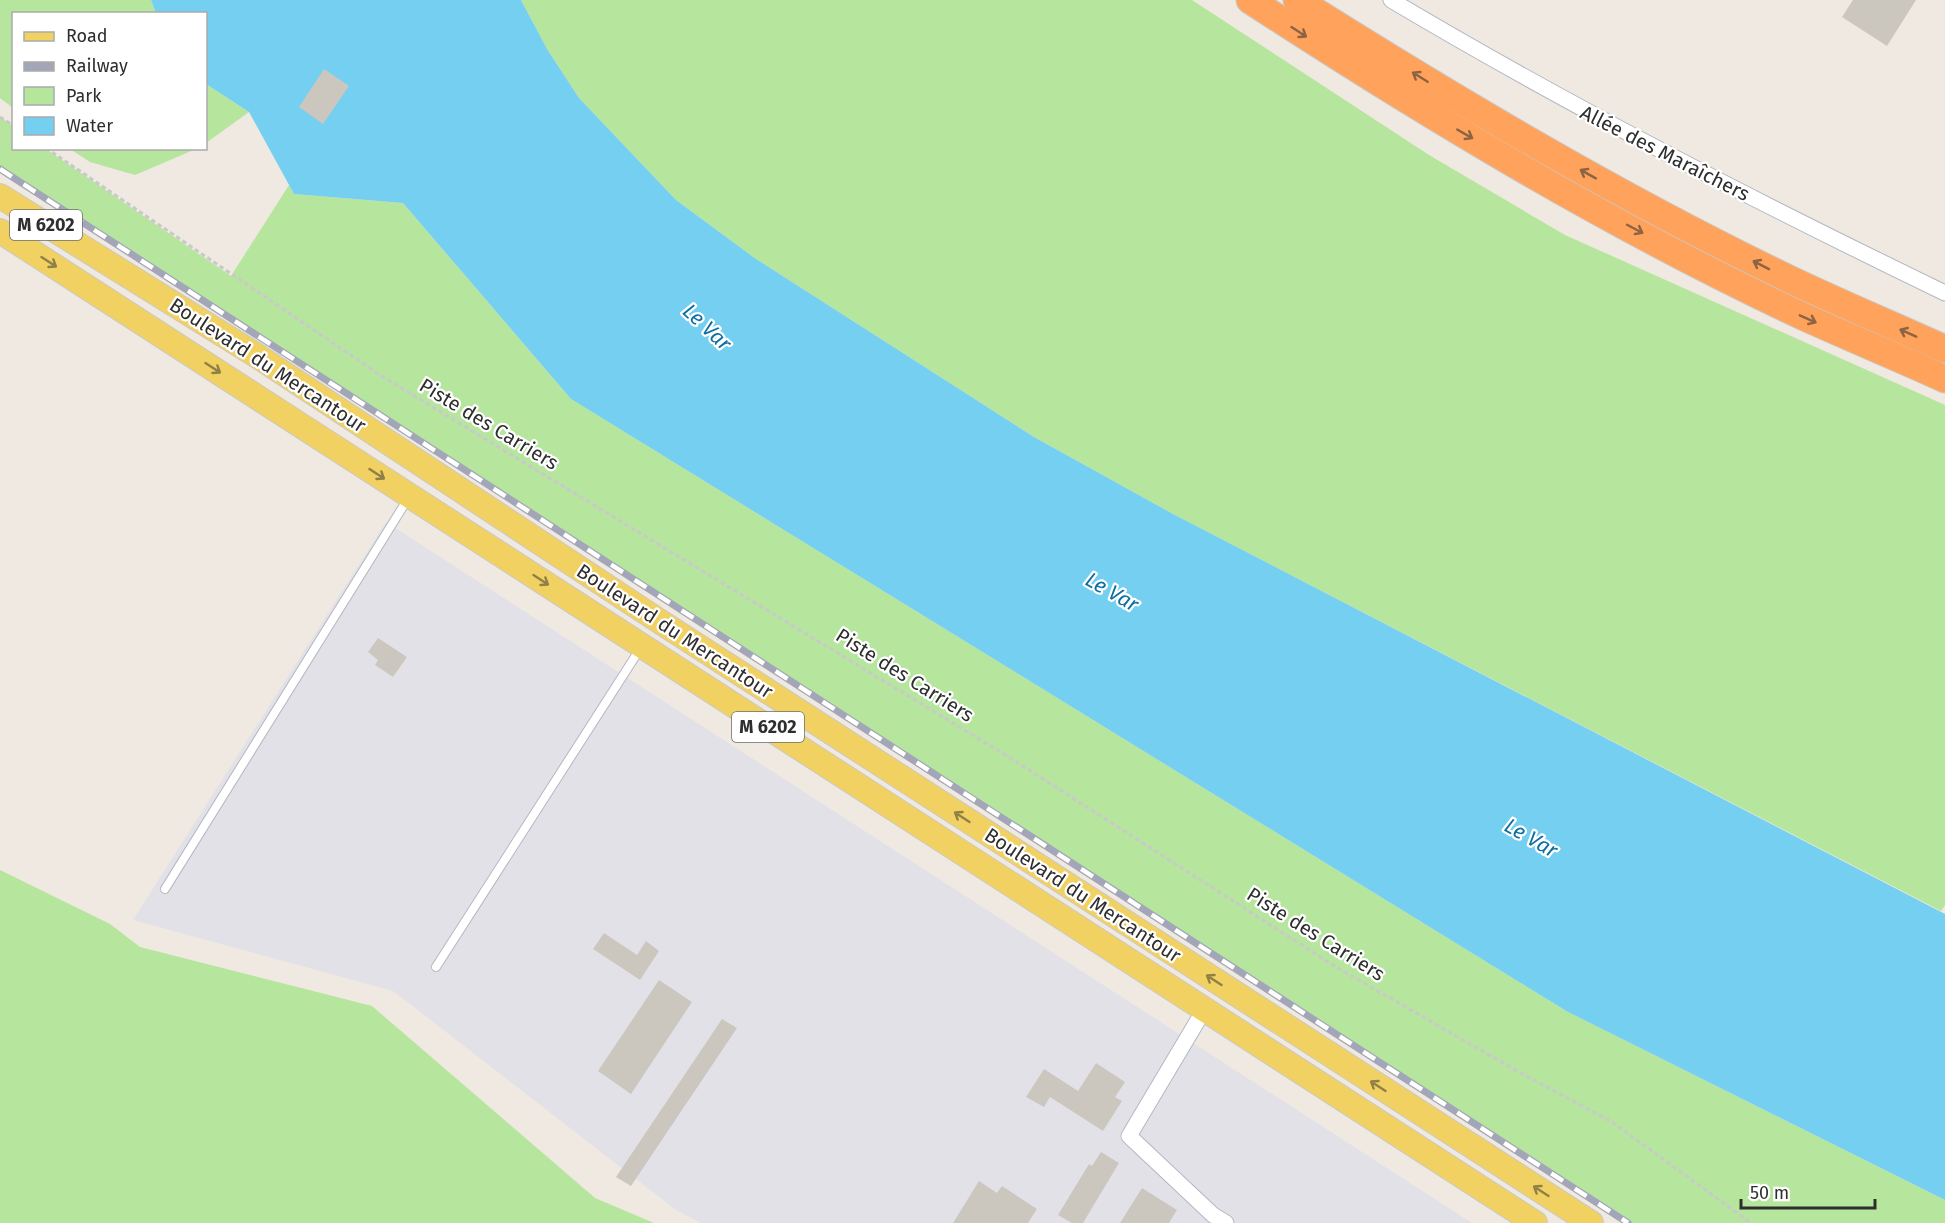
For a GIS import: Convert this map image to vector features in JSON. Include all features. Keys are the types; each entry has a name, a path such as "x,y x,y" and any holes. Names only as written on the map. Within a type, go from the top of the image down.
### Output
{"highway":[{"path":"1250,0 1427,112 1552,184 1799,315 1945,379"},
{"path":"1297,0 1483,116 1666,217 1787,278 1945,349"}],"main road":[{"name":"Boulevard du Mercantour","path":"0,196 259,357 666,625 1591,1223"},
{"name":"Boulevard du Mercantour","path":"0,231 1535,1223"}],"street":[{"name":"Allée des Maraîchers","path":"1391,0 1571,104 1809,227 1945,293"},
{"path":"1204,1010 1129,1136 1213,1215 1226,1223"}],"lane":[{"path":"165,889 410,496"},
{"path":"436,968 643,645"}],"path":[{"name":"Piste des Carriers","path":"49,150 380,375 971,734 1336,967 1612,1122 1751,1223"}],"shaded area":[{"path":"386,522 1472,1223 701,1223 676,1210 393,991 133,920"}],"green space":[{"path":"0,0 151,0 156,12 12,12 12,107 0,98"},
{"path":"521,0 1192,0 1429,155 1565,235 1945,405 1945,905 1941,911 1173,514 1034,437 756,259 676,200 579,98 547,49"},
{"path":"207,85 249,112 207,142"},
{"path":"0,117 12,125 12,150 47,150 231,276 289,185 294,194 403,203 571,399 1568,1012 1945,1200 1945,1223 1628,1223 0,169"},
{"path":"72,150 194,150 135,175 90,162"},
{"path":"0,870 110,924 140,947 372,1006 595,1198 654,1223 0,1223"}],"water":[{"name":"Le Var","path":"151,0 521,0 547,49 579,98 676,200 756,259 1034,437 1173,514 1945,914 1945,1200 1568,1012 571,399 403,203 294,194 249,112 207,85 207,12 156,12"}],"building":[{"path":"1853,0 1916,0 1887,46 1842,17"},
{"path":"324,69 349,86 323,124 299,107"},
{"path":"378,638 407,657 393,677 375,665 378,660 368,652"},
{"path":"604,933 637,955 646,941 659,951 640,980 593,949"},
{"path":"659,980 692,1002 631,1094 598,1071"},
{"path":"722,1019 737,1028 631,1186 616,1177"},
{"path":"1096,1063 1125,1082 1115,1097 1122,1101 1103,1131 1050,1097 1044,1107 1026,1097 1044,1069 1078,1091"},
{"path":"1101,1152 1119,1163 1083,1223 1072,1223 1058,1215 1089,1164 1092,1166"},
{"path":"979,1181 997,1193 1002,1186 1037,1209 1028,1223 953,1223"},
{"path":"1142,1188 1177,1210 1169,1223 1120,1223"}],"railway":[{"path":"0,169 1628,1223"}]}
